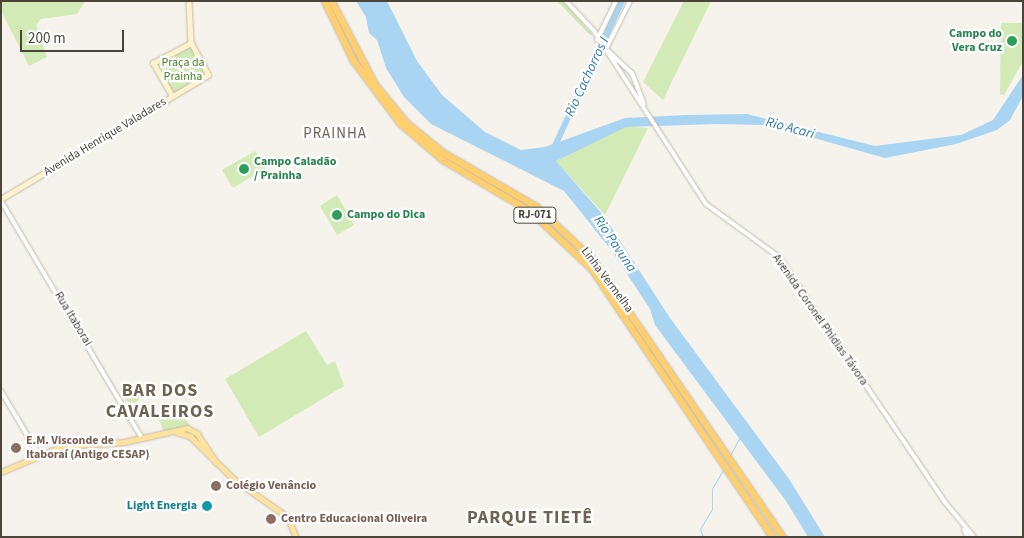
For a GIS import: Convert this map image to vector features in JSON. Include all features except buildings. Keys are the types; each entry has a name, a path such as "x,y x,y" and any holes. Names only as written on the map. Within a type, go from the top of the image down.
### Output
{"highway":[{"name":"Linha Vermelha","path":"325,1 354,61 401,124 443,160 530,212 584,260 774,537"},
{"name":"Linha Vermelha","path":"332,1 376,86 407,123 444,153 536,207 593,259 782,537"}],"main road":[{"path":"172,96 153,63 191,43 189,1"},
{"name":"Avenida Henrique Valadares","path":"1,200 208,75 191,43"},
{"path":"1,472 63,446 142,438 172,432 186,434 201,442 216,462 247,489 288,517 296,537"}],"street":[{"path":"566,1 598,41 632,73 644,106"},
{"path":"598,41 616,1"},
{"path":"605,48 630,1"},
{"path":"605,48 644,106"},
{"name":"Avenida Coronel Phidias Távora","path":"644,106 706,204 779,257 968,537"},
{"name":"Rua Itaborai","path":"1,200 142,438"},
{"path":"1,392 40,455"},
{"name":"Avenida Coronel Phidias Távora","path":"963,528 974,537"}],"green space":[{"path":"1,1 85,1 77,14 41,19 36,25 47,57 29,66 1,11"},
{"path":"557,1 563,1 593,35 590,35"},
{"path":"684,1 711,1 663,100 643,82"},
{"name":"Campo do Vera Cruz","path":"1001,23 1023,23 1023,61 1004,95 1000,94"},
{"name":"Praça da Prainha","path":"190,46 206,75 173,93 159,66"},
{"path":"626,126 648,128 605,215 556,161"},
{"name":"Campo Caladão / Prainha","path":"255,151 266,168 233,188 222,170"},
{"name":"Campo do Dica","path":"337,195 354,225 337,235 320,206"},
{"path":"306,331 327,365 335,361 344,386 259,437 225,379"},
{"path":"128,385 136,385 141,390 139,401 128,403 123,398 123,390"},
{"path":"178,406 191,428 164,432 158,417"}],"water":[{"path":"356,1 387,1 417,61 442,95 485,132 521,150 545,147 625,118 686,115 747,114 875,146 961,135 993,120 1023,75 1023,96 1010,120 997,130 956,144 885,158 768,125 717,124 626,127 556,161 604,216 670,318 789,479 825,537 808,537 786,501 655,325 650,309 612,251 564,191 431,124 404,97 386,68 377,40 369,33 366,17"}],"waterway":[{"name":"Rio Cachorros I","path":"553,150 622,1"},
{"path":"730,455 740,437"},
{"path":"703,537 700,529 712,509 712,489 724,468"}],"place":[{"name":"Campo do Vera Cruz","path":"1012,41"},
{"name":"Campo Caladão / Prainha","path":"244,169"},
{"name":"Campo do Dica","path":"337,215"},
{"name":"E.M. Visconde de Itaboraí (Antigo CESAP)","path":"16,448"},
{"name":"Colégio Venâncio","path":"216,486"},
{"name":"Light Energia","path":"207,506"},
{"name":"Centro Educacional Oliveira","path":"271,519"}],"district":[{"name":"PRAINHA","path":"335,134"},
{"name":"BAR DOS CAVALEIROS","path":"160,402"},
{"name":"PARQUE TIETÊ","path":"530,518"}],"water label":[{"name":"Rio Acari","path":"790,128"},
{"name":"Rio Pavuna","path":"615,244"}]}
